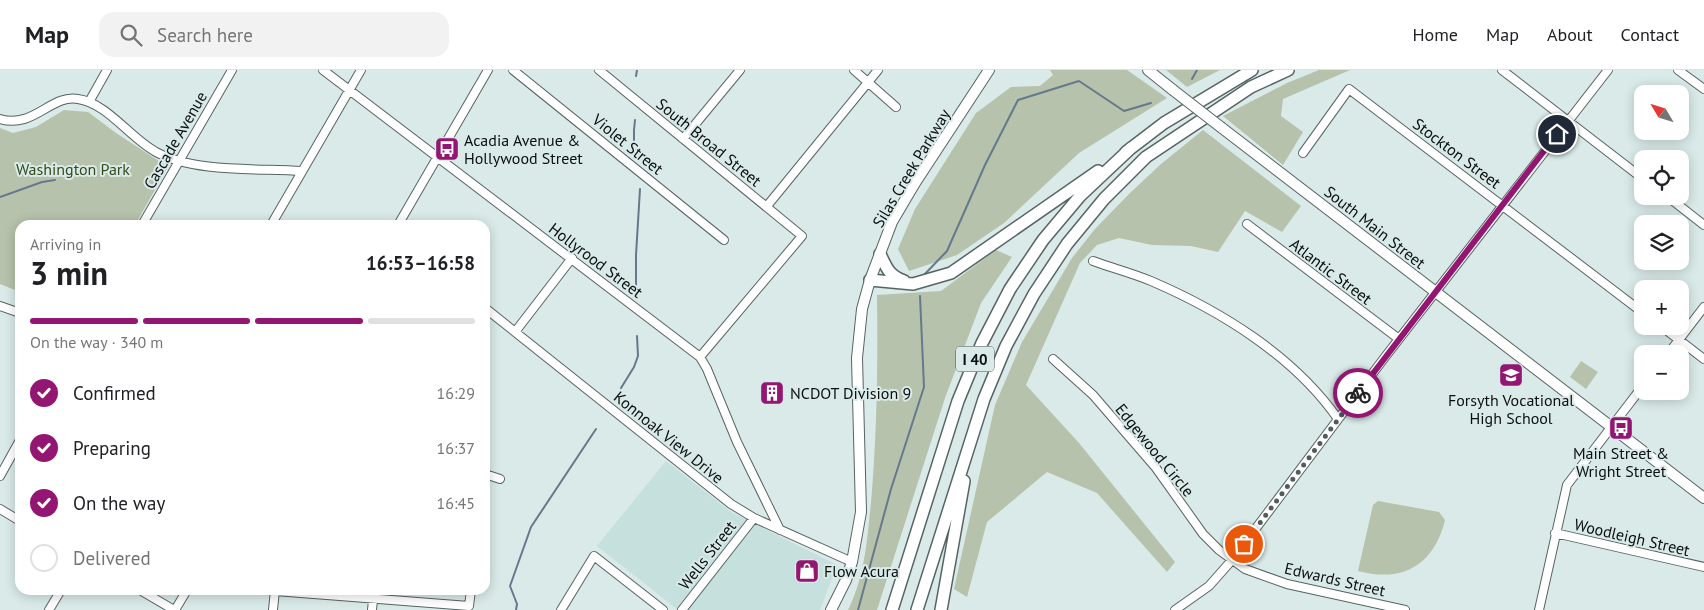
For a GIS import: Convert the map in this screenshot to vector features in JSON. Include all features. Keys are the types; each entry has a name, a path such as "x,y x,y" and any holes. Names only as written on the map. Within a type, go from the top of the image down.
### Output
{"highway":[{"name":"I 40","path":"892,610 958,401 982,343 1010,289 1043,240 1080,196 1131,148 1164,122 1252,70"},
{"name":"I 40","path":"917,610 984,399 1006,346 1034,294 1067,244 1104,199 1146,157 1251,87 1288,70"},
{"path":"870,280 912,284 951,273 1131,148"},
{"path":"880,254 887,270 895,277 912,284"},
{"path":"941,610 972,438"}],"main road":[{"name":"Silas Creek Parkway","path":"831,610 846,580 852,562 861,512 857,358 862,309 870,280 892,222 989,70"},
{"name":"South Main Street","path":"1148,70 1435,293 1704,498"}],"street":[{"path":"89,102 107,70"},
{"name":"Cascade Avenue","path":"145,220 232,70"},
{"name":"Hollyrood Street","path":"322,70 700,357 707,369 737,442 780,530"},
{"path":"274,220 360,70"},
{"path":"401,220 488,70"},
{"name":"Violet Street","path":"514,70 724,240"},
{"name":"South Broad Street","path":"598,70 802,236 700,357"},
{"path":"683,139 740,70"},
{"path":"854,70 896,107"},
{"path":"767,206 878,70"},
{"path":"1502,70 1634,172"},
{"path":"1175,610 1209,586 1232,560 1399,339 1608,70"},
{"path":"1678,70 1704,89"},
{"name":"Stockton Street","path":"1303,152 1350,89 1634,306"},
{"path":"0,119 13,121 27,118 68,98 79,99 89,102 112,117 144,145 157,153 178,161 203,166 302,170"},
{"path":"1678,205 1704,225"},
{"name":"Atlantic Street","path":"1247,224 1399,339"},
{"path":"515,332 572,258"},
{"path":"1093,261 1150,281 1193,301 1265,344 1326,401 1338,419"},
{"path":"0,306 15,311"},
{"path":"1675,345 1704,307"},
{"name":"Konnoak View Drive","path":"490,312 731,504 754,518 852,562"},
{"path":"1673,335 1704,359"},
{"name":"Edgewood Circle","path":"1053,360 1093,395 1156,468 1203,534 1232,560"},
{"path":"1539,610 1567,485 1634,397"},
{"path":"0,476 15,449"},
{"path":"490,478 500,480"},
{"path":"0,509 15,518"},
{"name":"Wells Street","path":"682,610 754,518"},
{"name":"Woodleigh Street","path":"1555,533 1704,567"},
{"path":"561,610 594,556 663,610"},
{"name":"Edwards Street","path":"1232,560 1245,569 1287,584 1405,610"},
{"path":"50,610 58,595"},
{"path":"149,595 175,610 184,595"},
{"path":"273,610 275,595"},
{"path":"372,610 374,595"},
{"path":"378,595 428,607 469,606 470,595"}],"shaded area":[{"path":"666,461 731,512 837,565 820,610 678,610 597,546"}],"green space":[{"path":"1050,70 1127,70 1167,98 1079,153 1004,223 957,255 909,271 898,249 915,209 976,113 1011,87 1040,86 1053,75"},
{"path":"1166,70 1220,70 1187,87"},
{"path":"1319,70 1350,70 1283,99 1281,116 1303,132 1283,165 1223,116 1287,83"},
{"name":"Washington Park","path":"64,110 88,112 168,167 138,220 15,220 15,290 0,284 0,128 13,133 36,127"},
{"path":"1203,130 1301,206 1282,232 1245,211 1218,252 1191,246 1152,245 1119,238 1097,245 1080,263 1026,385 1079,443 1175,562 1167,572 1097,493 1047,472 987,522 967,597 954,589 995,405 1022,342 1072,258 1095,229 1161,164"},
{"path":"996,250 1012,257 981,303 945,398 877,610 848,610 862,571 871,503 877,399 877,295 941,291"},
{"path":"1581,361 1598,372 1586,389 1570,377"},
{"path":"1378,501 1439,512 1445,520 1433,549 1425,559 1414,567 1402,572 1389,574 1358,571 1373,505"}],"waterway":[{"path":"636,76 637,70"},
{"path":"1192,79 1197,70"},
{"path":"922,277 947,251 985,165 1018,100 1079,81 1124,111 1151,103"},
{"path":"634,157 635,120"},
{"path":"0,197 42,182 55,180"},
{"path":"636,294 640,189"},
{"path":"858,610 891,489 924,387 920,296"},
{"path":"621,388 634,367 638,356 637,336"},
{"path":"516,610 517,604 510,586 531,527 596,429"}],"way so far":[{"path":"1244,544 1358,393"}],"place":[{"name":"Acadia Avenue & Hollywood Street","path":"447,149"},
{"name":"Forsyth Vocational High School","path":"1511,375"},
{"name":"NCDOT Division 9","path":"772,393"},
{"name":"Main Street & Wright Street","path":"1621,428"},
{"name":"Flow Acura","path":"807,571"}],"route":[{"path":"1358,393 1557,134"}]}
